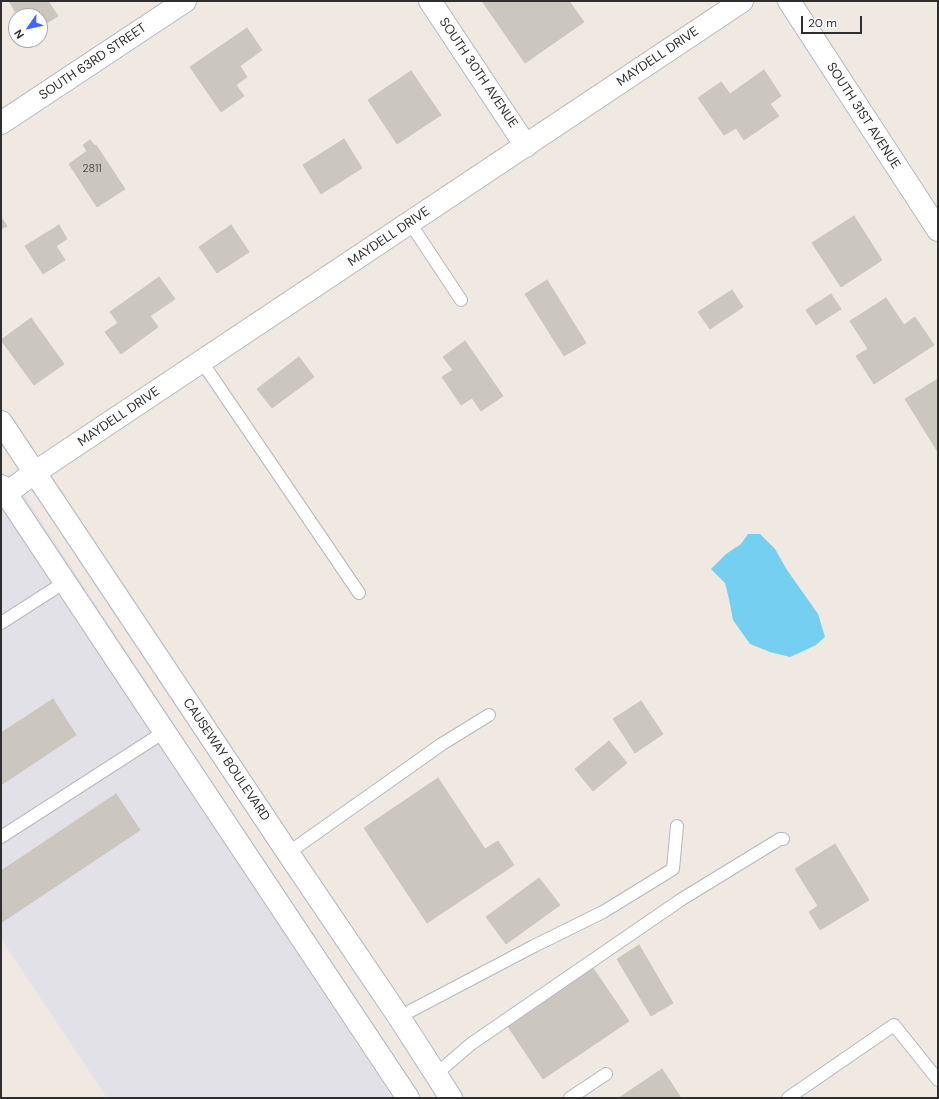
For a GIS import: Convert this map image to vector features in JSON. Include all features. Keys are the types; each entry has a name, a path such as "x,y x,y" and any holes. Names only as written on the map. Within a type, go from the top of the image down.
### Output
{"street":[{"name":"SOUTH 63RD STREET","path":"1,123 185,1"},
{"name":"SOUTH 30TH AVENUE","path":"430,1 526,146"},
{"name":"MAYDELL DRIVE","path":"3,492 202,362 742,1"},
{"name":"SOUTH 31ST AVENUE","path":"789,1 938,230"},
{"name":"CAUSEWAY BOULEVARD","path":"1,422 399,1017 451,1098"},
{"path":"3,492 408,1098"}],"lane":[{"path":"410,223 461,300"},
{"path":"202,362 359,593"},
{"path":"1,623 64,582"},
{"path":"288,853 442,744 489,715"},
{"path":"1,836 164,732"},
{"path":"399,1017 534,946 604,912 673,869 677,826"},
{"path":"435,1075 471,1044 670,908 780,839 783,839"},
{"path":"788,1098 894,1025 938,1080"},
{"path":"570,1098 606,1074"}],"shaded area":[{"path":"21,490 420,1098 107,1098 1,939 1,503"}],"water":[{"path":"748,534 760,534 775,549 787,570 818,614 825,637 816,645 790,657 770,652 750,644 733,620 725,583 711,569 726,554 741,544"}],"building":[{"path":"9,1 48,1 58,16 48,22 48,8 13,8"},
{"path":"482,1 569,1 584,22 525,63"},
{"path":"247,28 262,50 240,66 247,77 236,85 244,96 221,112 190,67"},
{"path":"764,70 781,96 770,104 779,116 744,140 736,128 724,135 698,98 721,82 730,94"},
{"path":"411,71 441,115 397,144 368,100"},
{"path":"344,139 362,168 321,194 303,165"},
{"path":"90,140 95,146 96,145 125,189 97,207 69,164 87,151 83,145"},
{"path":"854,216 882,260 841,287 812,243"},
{"path":"1,217 7,226 1,229"},
{"path":"59,225 67,239 56,246 65,260 43,274 25,246"},
{"path":"231,225 249,252 217,273 199,247"},
{"path":"159,277 175,299 150,316 158,327 121,354 105,332 118,323 110,312"},
{"path":"547,280 586,343 564,356 525,294"},
{"path":"732,290 743,307 710,329 698,312"},
{"path":"831,294 841,309 816,325 806,310"},
{"path":"886,298 904,325 915,317 934,345 874,384 856,356 868,349 850,321"},
{"path":"31,318 64,364 34,385 1,340"},
{"path":"465,341 503,396 481,411 472,398 461,405 442,377 453,370 443,357"},
{"path":"299,357 314,377 272,408 257,389"},
{"path":"938,379 938,452 905,399"},
{"path":"53,699 76,735 1,785 1,733"},
{"path":"641,701 663,734 635,753 613,719"},
{"path":"609,741 627,763 593,791 575,769"},
{"path":"438,778 485,849 498,841 514,865 427,923 364,828"},
{"path":"116,794 140,830 2,922 1,871"},
{"path":"835,844 869,900 820,930 809,912 818,906 795,869"},
{"path":"539,878 560,905 506,944 486,917"},
{"path":"639,945 673,1003 651,1016 617,959"},
{"path":"593,968 629,1021 543,1079 507,1025"},
{"path":"662,1069 681,1098 619,1098"}]}
